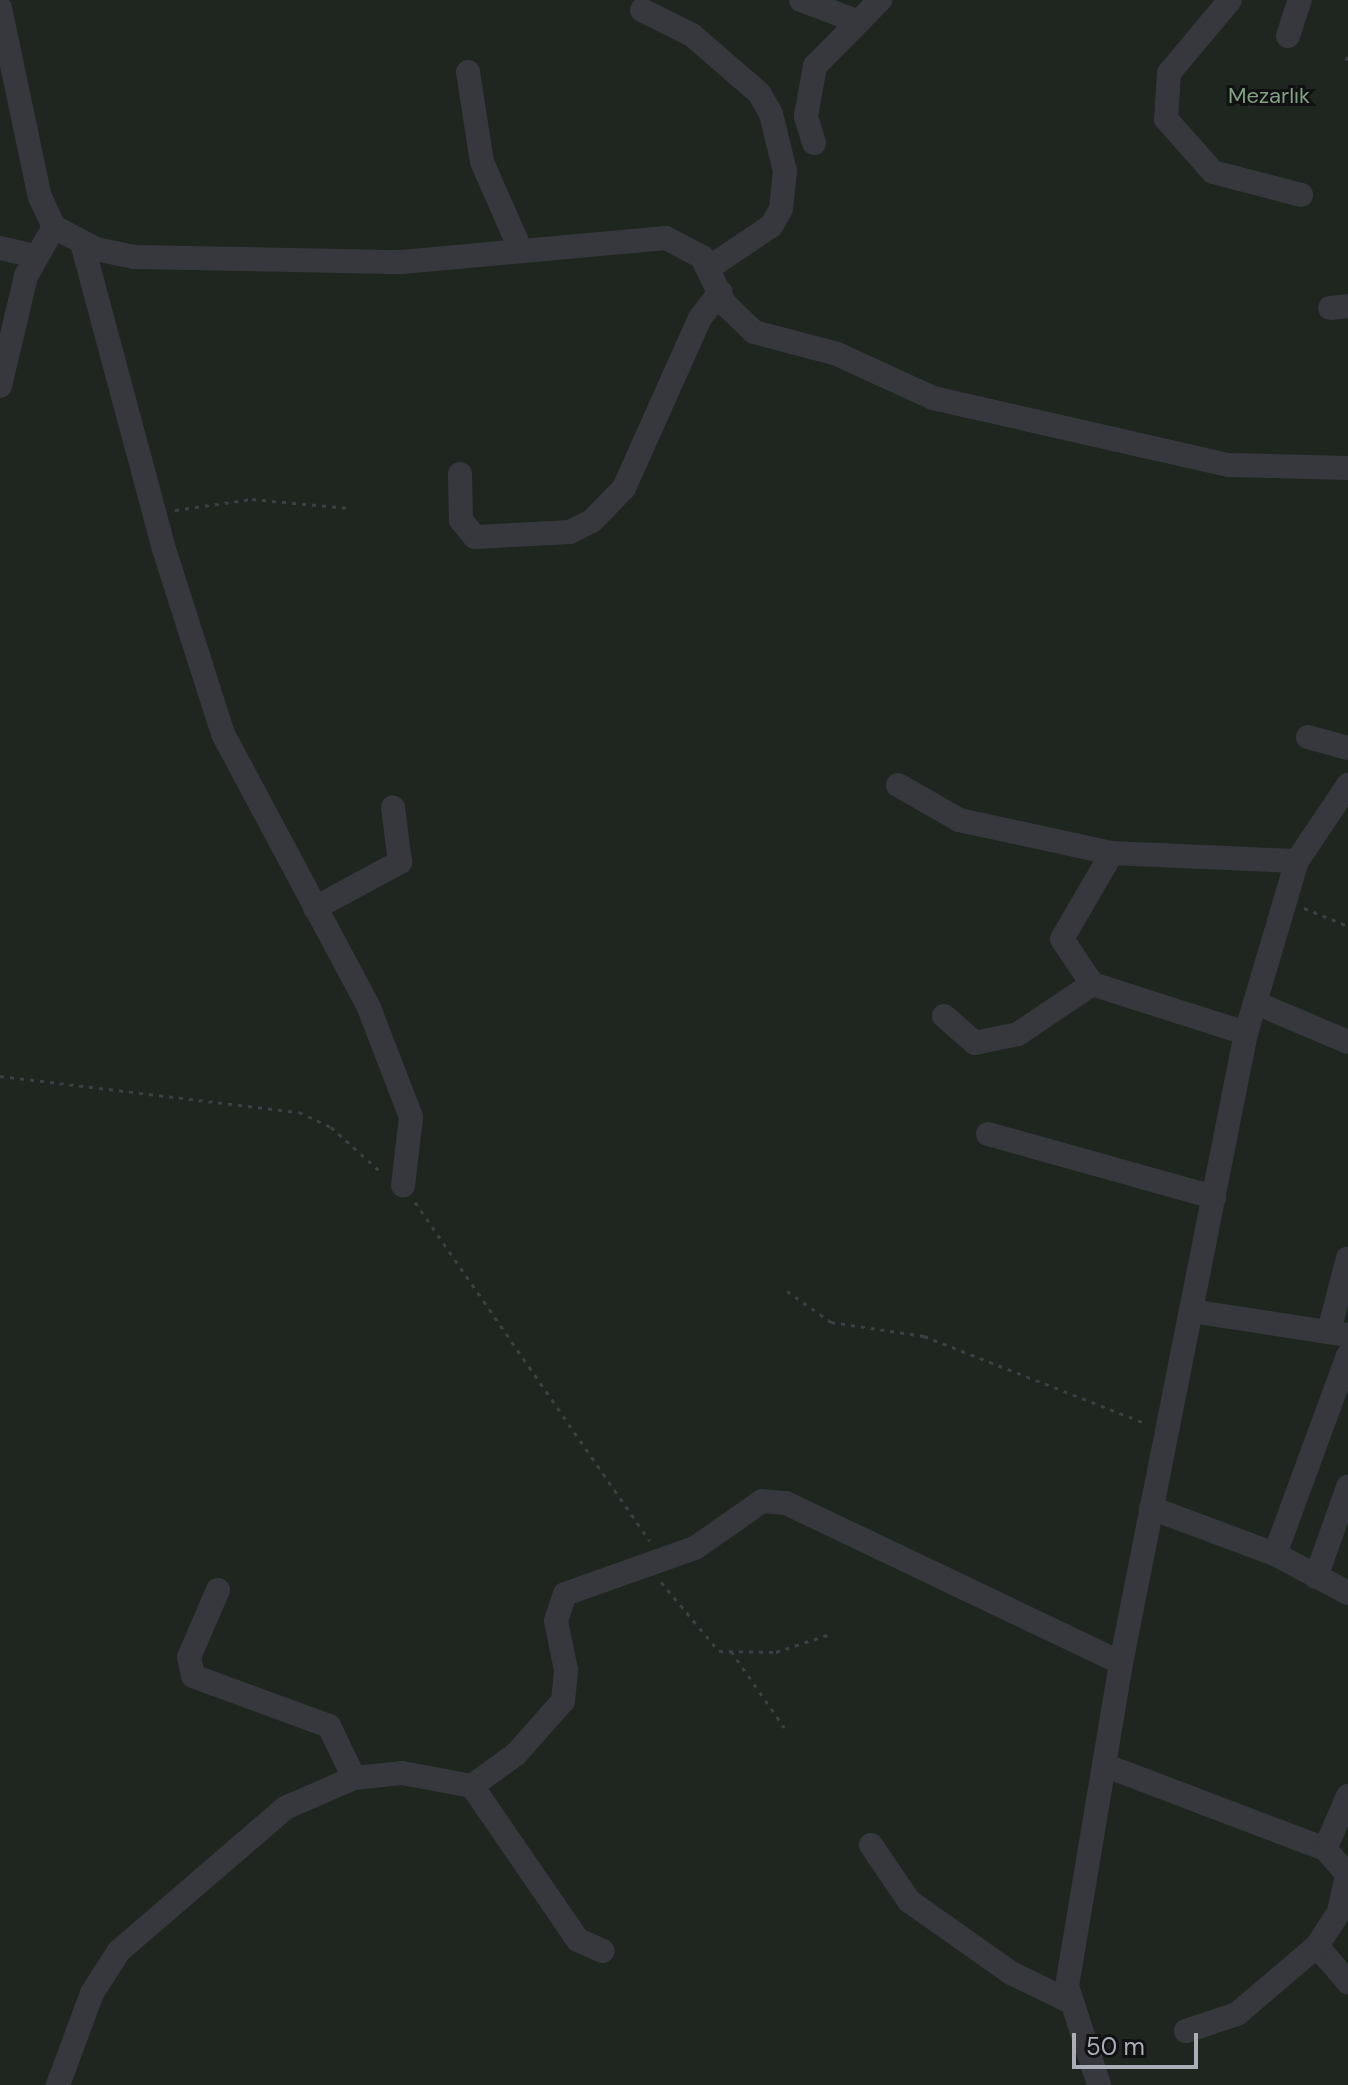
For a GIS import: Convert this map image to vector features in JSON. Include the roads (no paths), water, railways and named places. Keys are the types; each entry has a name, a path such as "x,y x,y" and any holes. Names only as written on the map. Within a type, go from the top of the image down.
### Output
{"street":[{"path":"801,0 854,20"},
{"path":"814,143 807,88 854,20 880,0"},
{"path":"1230,0 1169,73 1166,119 1213,172 1301,195"},
{"path":"1288,36 1300,0"},
{"path":"0,8 33,177 54,227 82,243 134,257 352,262 521,251 656,237 684,244 710,267 720,292 754,332 837,354 956,406 1229,465 1348,468"},
{"path":"642,10 692,35 759,93 771,114 785,171 781,209 771,226 710,267"},
{"path":"468,72 482,162 521,251"},
{"path":"0,386 35,256 54,227"},
{"path":"82,243 155,512 223,734 369,1008 411,1117 403,1186"},
{"path":"0,248 35,256"},
{"path":"460,474 461,520 475,537 570,532 592,521 624,488 700,318 720,292"},
{"path":"1308,737 1348,748"},
{"path":"898,785 959,820 1112,853 1297,861"},
{"path":"1092,2079 1067,1986 1121,1663 1151,1508 1246,1033 1297,861 1348,785"},
{"path":"315,908 400,862 393,807"},
{"path":"1112,853 1062,939 1092,984 1246,1033"},
{"path":"944,1016 975,1043 1018,1034 1092,984"},
{"path":"1256,1003 1348,1042"},
{"path":"988,1134 1214,1197"},
{"path":"1191,1311 1338,1333 1348,1258"},
{"path":"1275,1554 1348,1356"},
{"path":"1316,1577 1348,1487"},
{"path":"472,1786 516,1754 563,1701 566,1670 556,1621 565,1594 695,1548 750,1505 774,1500 1121,1663"},
{"path":"1151,1508 1275,1554 1348,1593"},
{"path":"218,1590 189,1657 193,1676 329,1726 354,1778"},
{"path":"1104,1765 1325,1849 1347,1874 1339,1912 1317,1946 1237,2014 1186,2031"},
{"path":"58,2085 92,1993 119,1951 285,1808 354,1778 402,1773 472,1786 578,1940 603,1951"},
{"path":"1325,1849 1348,1796"},
{"path":"871,1845 909,1901 1011,1973 1071,2002"},
{"path":"1317,1946 1348,1982"}],"park label":[{"name":"Mezarlık","path":"1269,96"}]}
